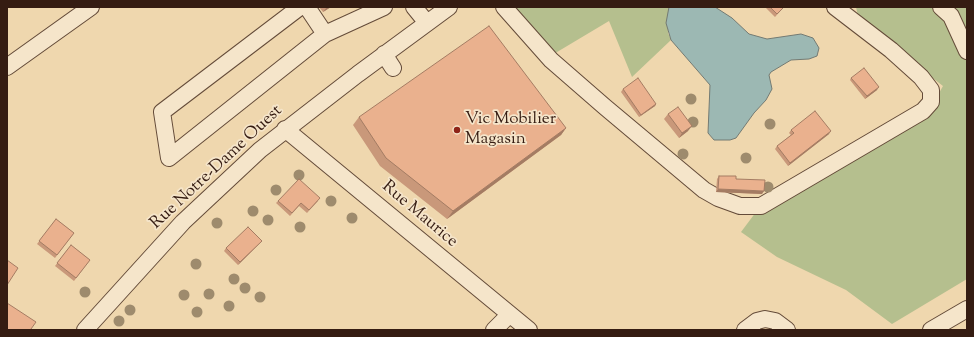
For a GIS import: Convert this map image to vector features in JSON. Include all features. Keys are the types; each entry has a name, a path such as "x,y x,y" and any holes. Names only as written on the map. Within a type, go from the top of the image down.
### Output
{"street":[{"path":"7,68 90,7"},
{"path":"300,7 162,112 169,158 325,34 384,7"},
{"path":"307,7 325,34"},
{"path":"414,7 427,22"},
{"name":"Rue Notre-Dame Ouest","path":"85,330 183,222 260,150 285,129 384,54 449,7"},
{"path":"504,7 551,60 604,107 704,190 718,198 740,206 761,206 923,111 931,102 931,90 921,76 891,50 835,7"},
{"path":"941,7 951,16 967,51"},
{"path":"384,54 393,68"},
{"name":"Rue Maurice","path":"285,129 529,330"},
{"path":"931,330 967,309"},
{"path":"494,330 509,314"},
{"path":"744,330 757,321 765,319 775,321 787,330"}],"green space":[{"path":"499,7 669,7 668,33 671,40 632,77 609,21 542,61"},
{"path":"856,7 967,7 967,279 892,324 846,290 777,257 741,232 756,212 929,111 943,86 859,21"}],"water":[{"path":"669,7 715,7 732,18 749,34 767,39 801,34 813,38 819,48 817,56 809,59 791,60 771,72 769,75 772,89 766,100 754,113 736,138 730,140 714,140 708,133 710,85 671,40 666,23"}],"building":[{"path":"770,7 784,7 777,14"},
{"name":"Vic Mobilier Magasin","path":"489,26 566,128 453,211 386,158 359,117"},
{"path":"864,68 879,87 867,96 851,78"},
{"path":"638,78 656,104 641,115 623,89"},
{"path":"678,107 692,126 682,133 668,114"},
{"path":"815,111 831,131 790,163 777,146 794,133 791,130"},
{"path":"719,176 736,176 736,179 765,180 764,191 718,189"},
{"path":"299,179 320,198 309,210 301,203 292,213 278,201"},
{"path":"56,219 74,233 57,255 39,241"},
{"path":"248,227 262,241 240,262 226,248"},
{"path":"71,245 90,260 76,278 57,263"},
{"path":"7,260 18,268 7,285"},
{"path":"7,303 36,322 31,329 32,330 7,330"}],"place":[{"name":"Vic Mobilier Magasin","path":"457,130"}]}
